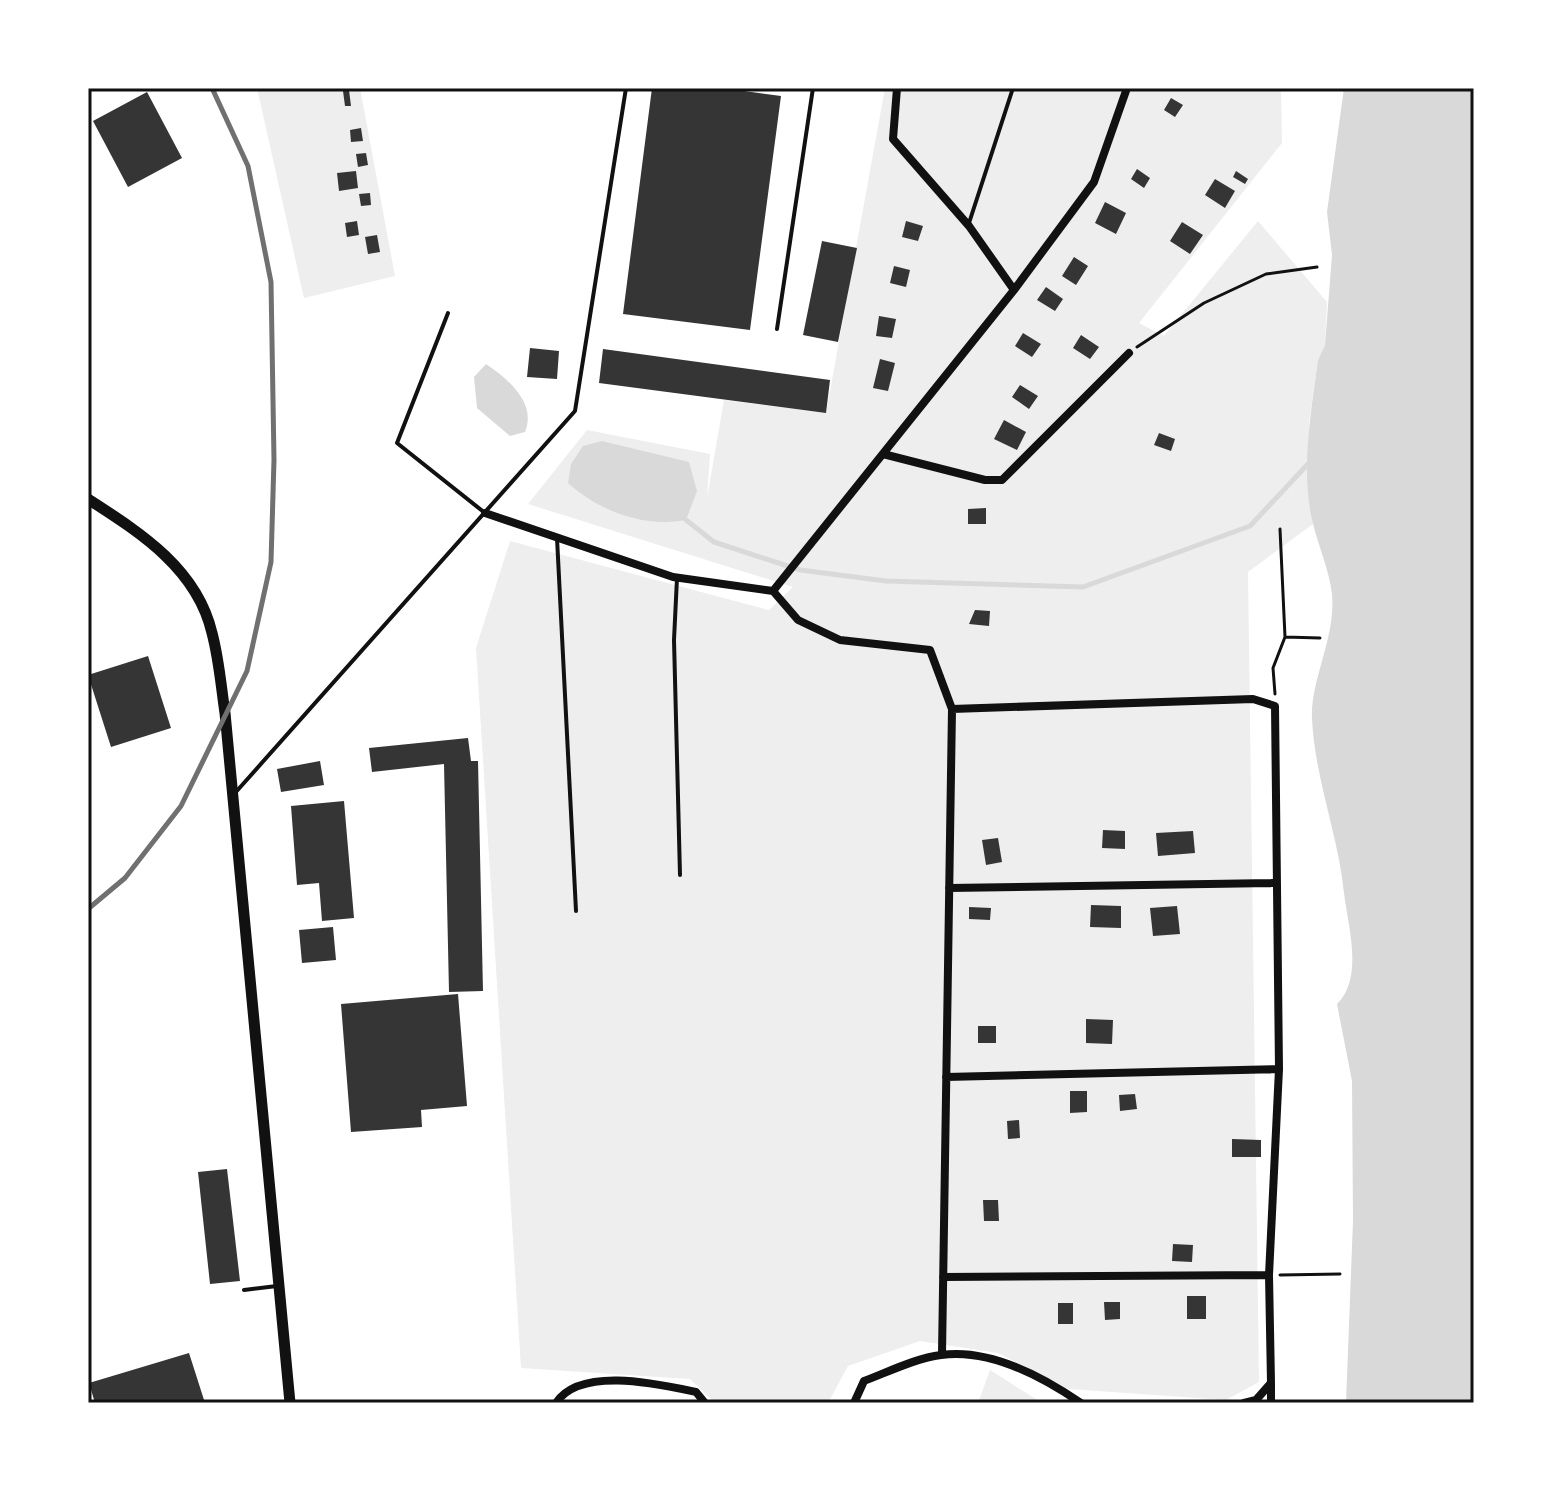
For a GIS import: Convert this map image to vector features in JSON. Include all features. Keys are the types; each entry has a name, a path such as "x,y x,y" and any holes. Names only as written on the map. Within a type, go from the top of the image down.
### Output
{"main road":[{"path":"88,499 147,537 177,567 197,595 212,630 233,794 290,1403"}],"street":[{"path":"897,88 893,139 969,226 1014,290"},
{"path":"773,591 1014,290 1094,182 1127,88"},
{"path":"883,454 985,480 1002,480 1129,353"},
{"path":"485,513 678,577 773,591 798,620 840,640 930,650 952,709 942,1354"},
{"path":"952,709 1253,699 1275,706 1279,1069 1269,1275 1271,1403"},
{"path":"949,888 1277,883"},
{"path":"946,1077 1279,1069"},
{"path":"943,1277 1269,1275"},
{"path":"854,1403 864,1381 942,1354 977,1357 1015,1367 1051,1383 1081,1403"},
{"path":"556,1403 580,1383 620,1382 647,1382 696,1392 705,1403"},
{"path":"1244,1403 1256,1400 1271,1383"}],"lane":[{"path":"233,794 575,411 626,88"},
{"path":"777,329 813,88"},
{"path":"969,226 1013,88"},
{"path":"448,313 397,443 485,513"},
{"path":"556,537 576,911"},
{"path":"678,577 674,640 680,875"},
{"path":"244,1290 278,1286"}],"path":[{"path":"1129,353 1204,303 1266,274 1317,267"},
{"path":"1275,706 1273,668 1285,637 1280,529"},
{"path":"1285,637 1320,638"},
{"path":"1269,1275 1340,1274"}],"shaded area":[{"path":"257,88 360,88 395,276 304,298"},
{"path":"885,88 1281,88 1282,143 1139,323 1164,336 1258,221 1327,302 1325,345 1318,360 1309,423 1308,464 1313,524 1248,572 1259,1382 1226,1400 1069,1389 998,1353 920,1341 848,1366 828,1403 715,1403 690,1379 521,1368 476,648 510,541 769,610 793,587 528,504 587,430 710,454 707,498 724,400 826,413"},
{"path":"1344,88 1474,88 1474,1403 1346,1403 1353,1221 1352,1081 1337,1004 1350,980 1352,951 1341,871 1314,741 1312,704 1330,627 1332,594 1313,524 1307,483 1310,421 1318,360 1325,345 1332,255 1327,212"},
{"path":"486,364 511,384 524,402 528,421 525,432 510,436 477,408 474,377"},
{"path":"602,441 689,462 697,491 686,520 654,522 623,515 594,502 568,483 571,464 583,446"},
{"path":"990,1370 1042,1403 978,1403"}],"building":[{"path":"652,88 723,88 781,96 750,330 623,314"},
{"path":"349,90 351,106 345,106 343,91"},
{"path":"147,92 182,158 128,187 93,121"},
{"path":"1171,98 1183,105 1175,117 1164,110"},
{"path":"361,128 363,141 351,142 350,130"},
{"path":"366,153 368,165 358,167 356,154"},
{"path":"1137,169 1150,178 1144,188 1131,179"},
{"path":"356,171 358,188 339,191 337,173"},
{"path":"1236,171 1248,179 1245,184 1233,177"},
{"path":"1215,179 1235,191 1225,208 1205,195"},
{"path":"370,193 371,205 361,206 359,194"},
{"path":"1105,202 1126,213 1116,234 1095,223"},
{"path":"357,221 359,235 347,237 345,223"},
{"path":"906,221 923,226 918,241 902,237"},
{"path":"1182,222 1203,235 1190,254 1170,241"},
{"path":"377,235 380,252 368,254 365,237"},
{"path":"822,241 857,248 838,342 803,335"},
{"path":"1074,257 1088,266 1076,285 1062,276"},
{"path":"894,266 910,270 906,287 890,283"},
{"path":"1046,287 1063,299 1055,311 1037,300"},
{"path":"879,316 896,319 892,338 876,336"},
{"path":"1023,333 1041,344 1032,357 1015,346"},
{"path":"1081,335 1099,347 1090,359 1073,348"},
{"path":"530,348 559,351 557,379 527,377"},
{"path":"603,349 830,380 826,413 599,383"},
{"path":"880,359 895,363 888,391 873,388"},
{"path":"1020,385 1038,396 1029,409 1012,397"},
{"path":"1004,420 1026,432 1017,450 994,439"},
{"path":"1159,433 1175,439 1171,451 1154,445"},
{"path":"986,508 986,524 968,524 968,509"},
{"path":"975,610 990,611 989,626 969,624"},
{"path":"148,656 171,728 111,747 88,675"},
{"path":"468,738 471,761 478,761 483,991 449,992 444,764 372,772 369,748"},
{"path":"320,761 324,785 281,792 277,769"},
{"path":"344,801 354,918 322,921 319,883 297,885 291,806"},
{"path":"1103,830 1125,831 1125,849 1102,848"},
{"path":"1193,831 1195,853 1158,856 1156,833"},
{"path":"998,838 1002,862 986,865 982,840"},
{"path":"1091,905 1121,906 1121,928 1090,927"},
{"path":"1177,906 1180,934 1153,936 1150,908"},
{"path":"969,907 991,908 990,920 969,919"},
{"path":"333,927 336,960 302,963 299,930"},
{"path":"458,994 467,1106 421,1110 422,1127 351,1132 341,1004"},
{"path":"1086,1019 1113,1020 1112,1044 1086,1043"},
{"path":"978,1026 996,1026 996,1043 978,1043"},
{"path":"1070,1091 1087,1091 1087,1112 1070,1113"},
{"path":"1135,1094 1137,1109 1120,1111 1119,1095"},
{"path":"1019,1120 1020,1138 1008,1139 1007,1121"},
{"path":"1232,1139 1261,1140 1261,1157 1232,1157"},
{"path":"227,1169 240,1281 210,1284 198,1172"},
{"path":"983,1200 998,1200 999,1221 984,1221"},
{"path":"1173,1244 1193,1245 1192,1262 1172,1261"},
{"path":"1187,1296 1206,1296 1206,1319 1187,1319"},
{"path":"1104,1302 1120,1302 1120,1319 1105,1320"},
{"path":"1058,1303 1073,1303 1073,1324 1058,1324"},
{"path":"189,1353 205,1403 95,1403 89,1383"}],"waterway":[{"path":"686,520 714,542 800,570 886,581 1083,587 1250,526 1308,464"}],"railway":[{"path":"88,909 125,878 181,806 247,671 271,562 274,460 271,282 248,166 212,88"}]}
